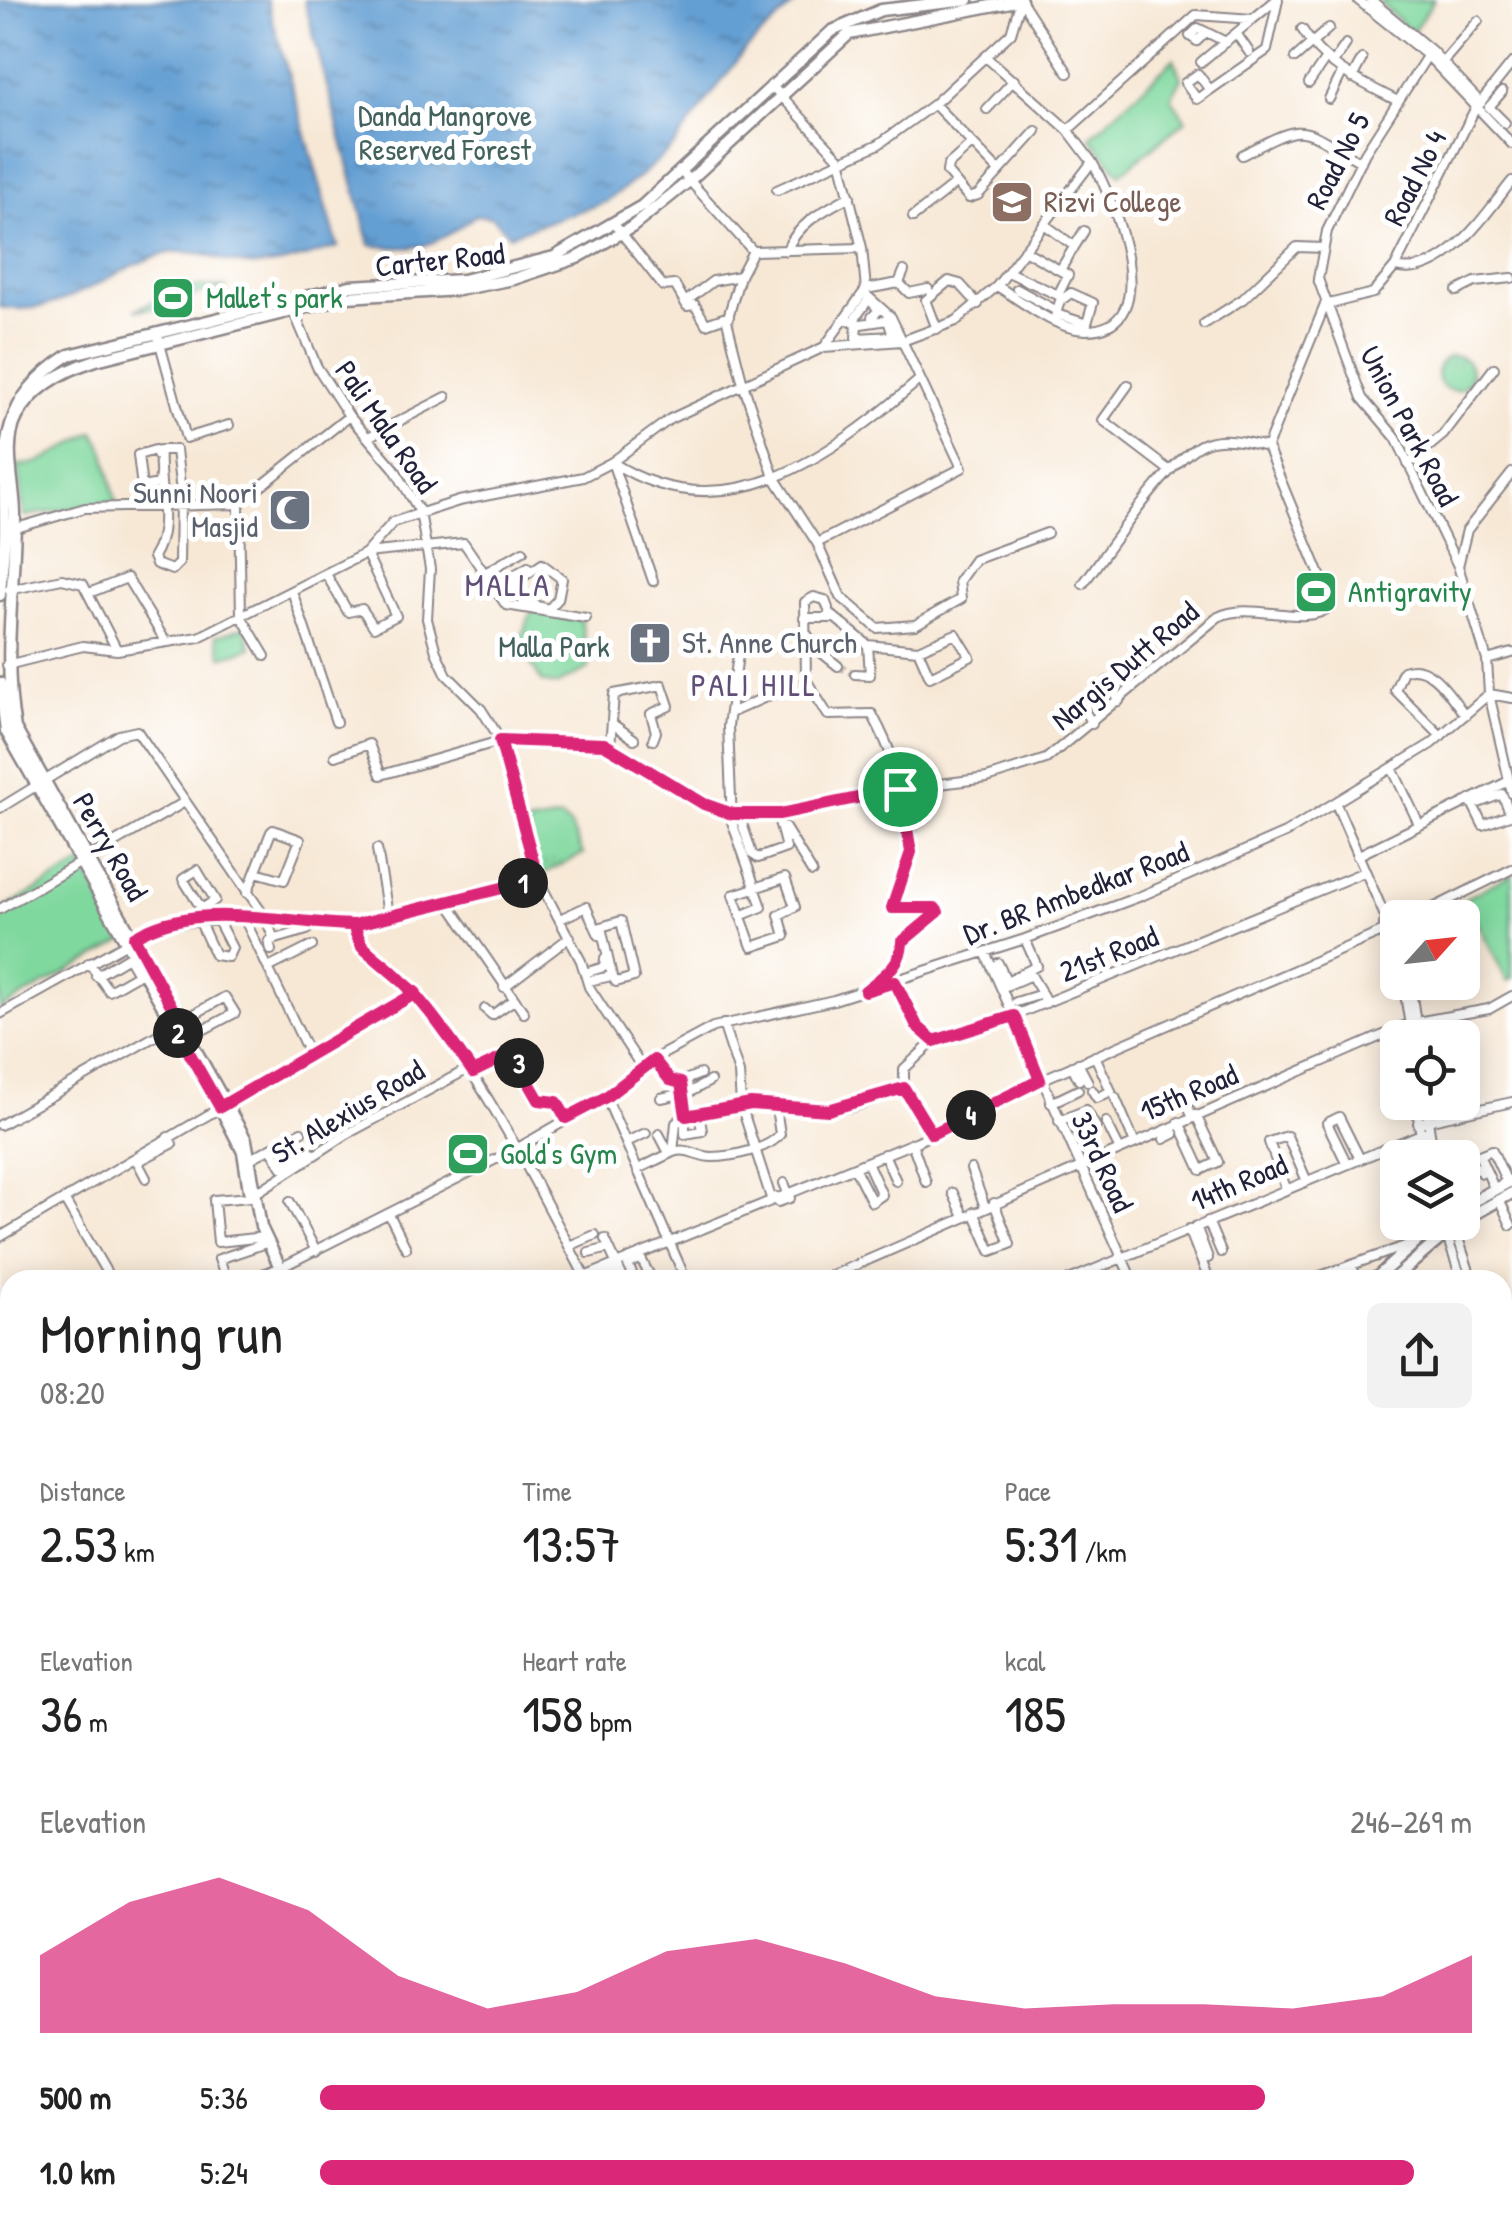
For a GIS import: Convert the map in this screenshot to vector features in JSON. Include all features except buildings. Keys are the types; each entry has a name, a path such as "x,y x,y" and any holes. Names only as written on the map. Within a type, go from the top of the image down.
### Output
{"main road":[{"name":"Carter Road","path":"618,230 832,31 854,19 898,7 968,0"},
{"name":"Carter Road","path":"4,442 30,398 74,366 159,339 292,306 350,286 462,280 510,270 554,257 618,230 689,181 849,34 1021,0"},
{"name":"Carter Road","path":"4,442 1,423 23,389 53,364 69,355 159,339"},
{"name":"Perry Road","path":"4,442 10,529 3,592 5,661 15,728 40,784"},
{"name":"Perry Road","path":"0,683 6,731 131,939 144,971 181,1021 223,1105 248,1160 270,1270"},
{"path":"1480,1205 1503,1190"},
{"path":"1384,1270 1419,1240"},
{"path":"1403,1270 1434,1240"}],"street":[{"path":"777,190 879,144 934,104 1011,32 1021,0"},
{"path":"1021,0 1068,73"},
{"path":"1358,0 1371,2 1429,52 1487,116 1505,123"},
{"path":"1201,62 1238,35 1273,1"},
{"path":"1210,90 1269,47 1273,1"},
{"path":"1068,130 1196,15 1254,18"},
{"path":"1440,64 1478,21"},
{"path":"1302,28 1312,46 1342,73 1396,100"},
{"path":"1294,58 1329,28"},
{"path":"1206,32 1226,44"},
{"path":"1238,35 1248,52"},
{"path":"1308,83 1346,44"},
{"name":"Road No 5","path":"1325,305 1318,279 1327,231 1360,162 1429,52"},
{"path":"987,58 1068,130 1092,162 1118,212 1129,290 1120,317 1110,324 1086,327 997,286"},
{"path":"1352,78 1362,59"},
{"path":"1511,68 1489,107 1505,123 1512,144"},
{"path":"1329,99 1342,73"},
{"path":"987,109 1014,80"},
{"path":"771,85 840,159 869,293 879,310 872,321"},
{"path":"1478,105 1499,88"},
{"path":"1499,88 1512,101"},
{"path":"934,104 998,170"},
{"name":"Road No 4","path":"1396,267 1478,105"},
{"path":"1242,156 1291,131 1304,129 1360,162"},
{"path":"972,144 948,165 948,176 969,198 976,197 1036,131"},
{"path":"366,553 393,522 420,512 583,477 612,462 670,419 824,347 896,340 936,329 978,304 997,286 1092,162"},
{"path":"680,170 753,251 862,248"},
{"path":"1082,584 1184,456 1209,442 1241,440 1267,447 1325,305 1373,293 1396,267 1407,270 1426,264 1460,244 1512,181"},
{"path":"913,218 955,184"},
{"path":"786,251 793,236 812,217 850,196"},
{"path":"1044,224 1074,246"},
{"path":"618,230 662,286 675,286 685,302 695,305 706,324 729,316"},
{"path":"1060,270 1084,231"},
{"path":"1204,324 1244,299 1297,248 1324,248"},
{"path":"1008,272 1056,296 1069,276 1024,250"},
{"path":"753,251 740,276 729,316 743,384 774,477 817,543 842,597 876,628 915,626 960,599 959,580 974,560 1047,534"},
{"path":"824,347 854,319 869,293 899,283 904,271"},
{"path":"685,302 713,281 740,276"},
{"path":"1457,291 1476,282 1512,278"},
{"path":"936,329 926,300 949,281 960,284 978,304"},
{"path":"899,283 911,295 928,289"},
{"path":"1017,289 1056,315"},
{"path":"869,293 891,317 896,340"},
{"path":"1056,315 1070,293 1092,301 1086,327"},
{"name":"Union Park Road","path":"1325,305 1362,398 1396,438 1458,566"},
{"name":"Pali Mala Road","path":"292,306 317,368 349,416 370,436 420,512 427,546 430,637 447,675 486,714 500,740 538,879 570,936 586,977 641,1066"},
{"path":"817,543 962,468 888,320 854,319"},
{"path":"854,319 856,342"},
{"path":"159,339 186,438"},
{"path":"1408,464 1443,435 1494,368"},
{"path":"612,462 644,482 686,493 734,490 774,477 853,438 919,380"},
{"path":"1128,385 1103,420 1170,471"},
{"path":"370,436 446,396"},
{"path":"10,529 85,508 164,502 238,504 349,416"},
{"path":"1,423 16,422"},
{"path":"162,447 229,425"},
{"name":"Nargis Dutt Road","path":"500,740 610,747 704,804 735,814 779,814 900,789 988,778 1046,760 1228,611 1313,615 1329,607 1327,592 1267,447"},
{"path":"180,484 176,450 160,450 164,502 161,546 153,558 156,564 172,570 180,563 180,502"},
{"path":"142,486 160,483 156,451 138,453 144,504"},
{"path":"612,462 653,582"},
{"path":"1512,473 1467,530 1458,566 1487,660 1489,694 1512,793"},
{"path":"238,504 241,616 265,656"},
{"path":"162,515 180,516"},
{"path":"5,661 82,646 117,650 199,637 366,553 464,543 506,605 586,618"},
{"path":"485,572 523,551"},
{"path":"326,574 348,612 362,609 374,627 396,616 366,553"},
{"path":"496,590 514,586 528,570 542,564 562,579 558,599 549,608 524,602 514,586"},
{"path":"496,590 532,565"},
{"path":"495,566 503,582"},
{"path":"89,593 127,578 166,642"},
{"path":"3,592 74,579 89,593 117,650"},
{"path":"292,591 336,722"},
{"path":"865,991 887,974 902,954 902,942 938,912 935,908 892,908 911,852 888,742 872,714 828,715 806,680 805,602 811,597 824,600 830,613 868,644 918,650 956,634 970,657 930,677 918,650"},
{"path":"804,618 830,613"},
{"path":"804,630 816,649 838,666"},
{"path":"855,674 870,674 868,644"},
{"path":"740,648 730,714 735,814 762,907 740,916"},
{"path":"1487,660 1512,653"},
{"path":"1440,736 1395,690 1406,669 1434,676 1465,715"},
{"path":"1108,682 1118,701"},
{"path":"610,747 614,694 664,686 669,706 651,714 656,732 653,740"},
{"path":"730,714 776,692"},
{"path":"1489,694 1512,698"},
{"name":"Dr. BR Ambedkar Road","path":"284,1270 518,1148 606,1097 641,1066 723,1024 895,982 1025,939 1224,860 1336,804 1393,770 1489,694"},
{"path":"1080,704 1092,724"},
{"path":"614,724 634,739"},
{"path":"0,808 119,735 136,731 144,737 183,803 265,917 274,939"},
{"path":"335,756 369,744 381,775 500,740"},
{"path":"1393,770 1418,822"},
{"path":"1472,802 1509,781"},
{"path":"1356,856 1418,822 1472,802 1502,794 1511,815 1483,825 1472,802"},
{"path":"0,909 183,803"},
{"path":"1336,804 1380,906"},
{"path":"735,814 752,854 758,858 785,850 779,814"},
{"path":"779,814 789,838 812,872"},
{"path":"248,892 256,872 273,830 300,840 284,880 256,872"},
{"path":"377,849 389,920"},
{"path":"202,909 215,900 197,870 183,878 208,923"},
{"path":"1450,900 1512,870"},
{"name":"21st Road","path":"934,1041 1014,1016 1364,872"},
{"path":"0,1014 161,924 265,917 354,925 389,920 538,879"},
{"path":"786,879 795,907 779,916 785,936 751,946 740,916 733,895 786,879"},
{"path":"449,904 524,1013"},
{"path":"560,919 584,906 594,921 605,964 586,977"},
{"path":"244,918 309,1053"},
{"path":"268,968 312,943 301,921"},
{"path":"621,921 635,975 616,982 612,976 601,928 621,921"},
{"path":"354,925 362,947 416,993 472,1070 518,1148 580,1270"},
{"path":"614,1270 799,1182 869,1164 1040,1080 1380,929"},
{"path":"271,950 268,942 307,930"},
{"path":"504,987 570,936"},
{"path":"1005,983 1037,966 1025,939"},
{"name":"33rd Road","path":"985,952 1005,983 1040,1080 1127,1270"},
{"path":"88,963 96,976 109,991 144,971 128,957 96,976"},
{"path":"998,964 1016,1000 1042,994 1046,1003"},
{"path":"1005,983 1032,975 1040,990"},
{"path":"586,977 612,976"},
{"path":"895,982 917,1026 934,1041 909,1062 904,1088 932,1134"},
{"path":"0,1237 416,993"},
{"name":"15th Road","path":"1430,1020 1489,1009 1512,996"},
{"path":"0,1125 181,1021 225,997 235,1013 198,1032 181,1021"},
{"path":"485,1010 492,1015 514,1000"},
{"path":"723,1024 738,1073 741,1105 772,1198"},
{"name":"15th Road","path":"844,1270 1134,1141 1163,1136 1194,1116 1380,1037"},
{"name":"St. Alexius Road","path":"262,1240 218,1241 214,1200 253,1196 310,1155 472,1070 500,1059 516,1060 539,1100 557,1102 566,1118"},
{"path":"654,1060 684,1093 685,1134 702,1130 699,1115"},
{"path":"1084,1086 1086,1062"},
{"path":"1084,1086 1097,1098 1111,1091 1086,1062"},
{"path":"700,1074 663,1085 664,1096 684,1093 710,1081"},
{"path":"1050,1103 1084,1086"},
{"path":"667,1153 676,1123 686,1118 741,1105 828,1110 904,1088"},
{"path":"606,1097 682,1270"},
{"path":"1115,1097 1134,1141"},
{"path":"1186,1102 1201,1124 1218,1162 1201,1170 1176,1130 1201,1124"},
{"path":"637,1167 681,1149 713,1157 754,1148 778,1137 776,1108"},
{"name":"14th Road","path":"1093,1270 1423,1127 1510,1108"},
{"path":"1059,1121 1086,1110 1096,1127"},
{"path":"1339,1117 1352,1157 1327,1123 1339,1117"},
{"path":"1421,1120 1428,1140"},
{"path":"1423,1140 1424,1120"},
{"path":"1106,1122 1119,1148"},
{"path":"248,1160 302,1132"},
{"path":"626,1142 646,1133"},
{"path":"660,1134 667,1153"},
{"path":"1287,1136 1296,1181 1270,1142 1287,1136"},
{"path":"912,1143 926,1182"},
{"path":"271,1148 282,1167 310,1155"},
{"path":"744,1160 755,1156 760,1184 772,1198"},
{"path":"885,1156 896,1181"},
{"path":"136,1160 146,1178"},
{"path":"855,1170 872,1202 882,1195 869,1164"},
{"path":"869,1164 882,1187"},
{"path":"971,1169 1010,1244 991,1251 974,1212"},
{"path":"1480,1169 1503,1190 1512,1208"},
{"path":"1503,1190 1511,1225"},
{"path":"953,1193 964,1216"},
{"path":"64,1199 104,1270"},
{"path":"290,1202 316,1252"},
{"path":"390,1216 406,1248"},
{"path":"1208,1221 1221,1252"},
{"path":"1192,1227 1208,1258"},
{"path":"1192,1227 1206,1270"},
{"path":"569,1246 595,1235"},
{"path":"224,1270 220,1259 262,1240"},
{"path":"1454,1240 1460,1270"},
{"path":"1457,1240 1468,1270"},
{"path":"576,1259 590,1252 593,1256 607,1244 619,1270"},
{"path":"1335,1270 1411,1244"},
{"path":"640,1256 647,1270"},
{"path":"631,1270 628,1265 640,1256"},
{"path":"1351,1264 1354,1270"},
{"path":"609,1270 618,1267"}],"green space":[{"path":"1434,0 1412,33 1380,3"},
{"path":"1174,59 1182,78 1171,98 1186,120 1120,174 1090,137"},
{"name":"Mallet's park","path":"202,286 228,288 197,294 178,305 135,310 177,290"},
{"path":"1454,356 1466,361 1471,373 1466,385 1454,390 1442,385 1437,373 1442,361"},
{"path":"94,432 105,452 116,502 24,516 18,465 47,458"},
{"name":"Malla Park","path":"532,611 581,619 589,668 556,685 542,682 518,644"},
{"path":"245,627 251,648 222,657 216,636"},
{"path":"560,818 570,825 583,854 541,875 527,824"},
{"path":"82,864 124,941 0,1009 0,911"},
{"path":"1512,874 1512,979 1507,981 1480,928 1480,900 1465,898"}],"water":[{"path":"0,0 267,0 338,247 271,265 238,264 197,253 176,252 144,261 64,300 22,309 0,307"},
{"name":"Danda Mangrove Reserved Forest","path":"304,0 799,0 744,51 673,147 606,202 509,235 492,217 476,215 438,240 403,248 370,245"}],"tunnel":[{"path":"838,666 855,674"}],"place":[{"name":"Rizvi College","path":"1012,202"},
{"name":"Mallet's park","path":"173,298"},
{"name":"Sunni Noori Masjid","path":"290,510"},
{"name":"Antigravity","path":"1316,592"},
{"name":"St. Anne Church","path":"650,643"},
{"name":"Gold's Gym","path":"468,1154"}],"district":[{"name":"MALLA","path":"508,585"},
{"name":"PALI HILL","path":"754,685"}],"route":[{"path":"900,789 780,814 732,814 704,804 604,744 500,740 538,879 389,920 354,925 362,947 416,993 220,1107 174,1026 180,1022 134,937 176,921 265,917 354,925 355,933 362,947 386,967 416,993 473,1072 508,1056 525,1072 539,1100 547,1104 557,1102 566,1118 606,1097 641,1066 654,1060 670,1080 681,1083 686,1116 751,1104 776,1108 821,1106 828,1110 853,1106 904,1088 932,1134 1040,1080 1014,1016 934,1041 917,1026 895,982 865,991 887,974 902,954 902,942 938,912 935,908 892,908 911,852 900,789"}]}
